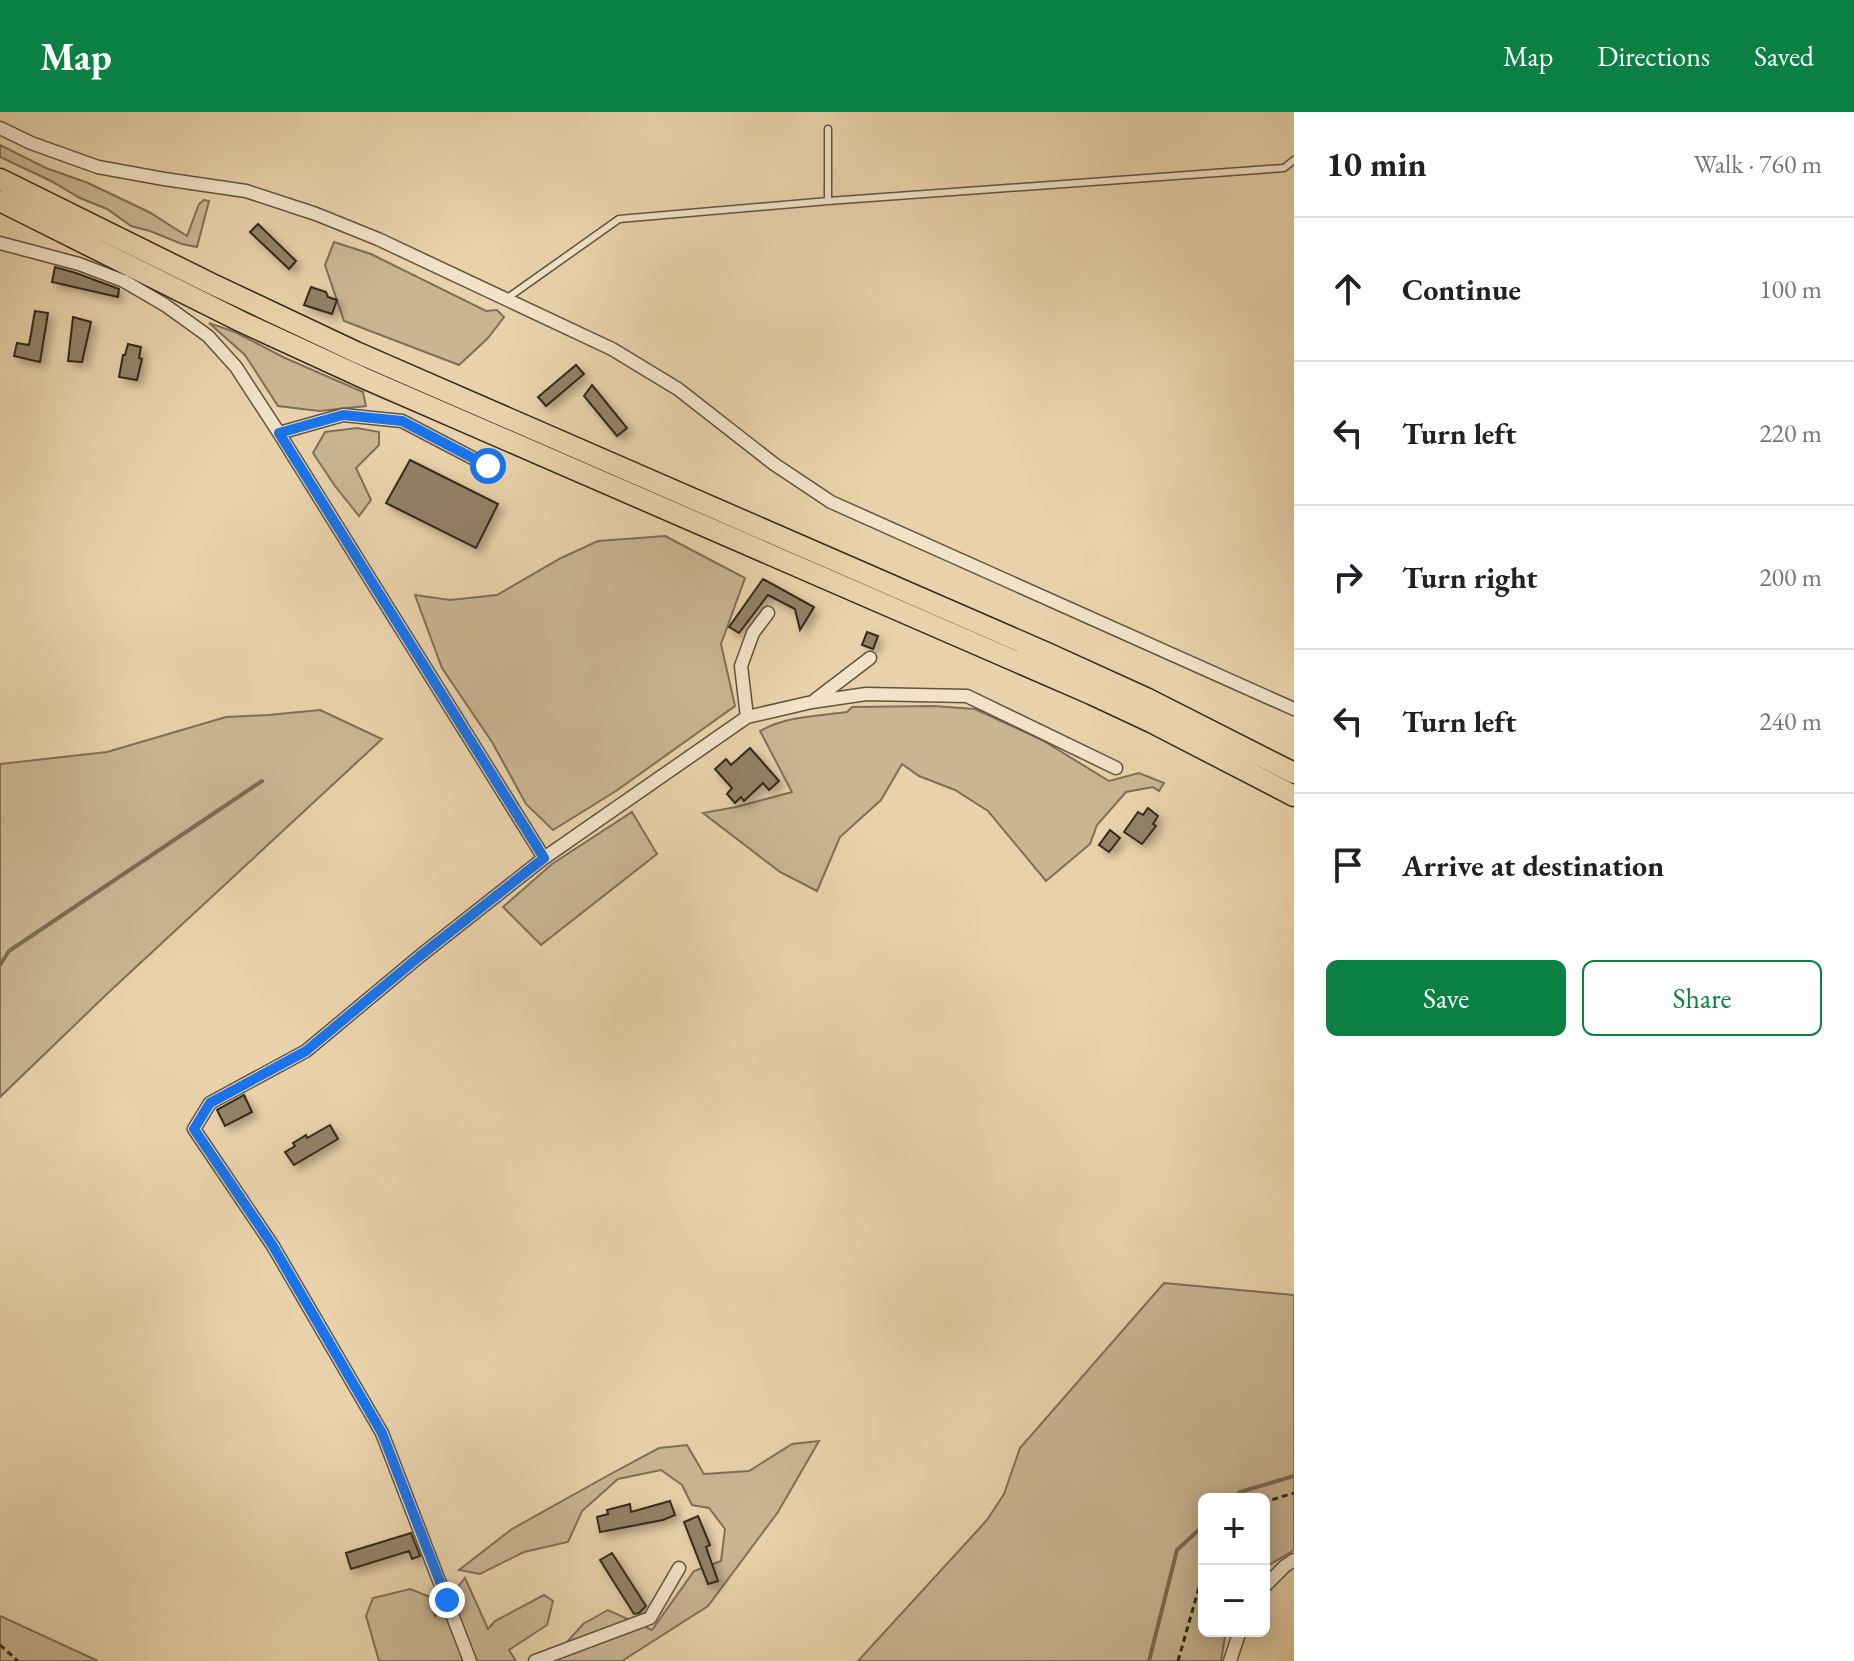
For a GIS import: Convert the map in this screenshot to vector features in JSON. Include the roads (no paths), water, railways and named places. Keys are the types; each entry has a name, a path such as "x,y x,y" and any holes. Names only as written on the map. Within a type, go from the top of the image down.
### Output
{"highway":[{"path":"0,179 356,352 1047,653 1146,698 1294,773"},
{"path":"0,201 242,322 1116,706 1294,796"}],"street":[{"path":"0,128 31,143 98,167 246,191 378,239 612,349 678,389 774,464 831,502 1294,709"},
{"path":"0,243 79,264 124,281 208,336 236,367 544,858"},
{"path":"279,433 343,415 402,421 488,466"},
{"path":"747,717 741,666 753,633 768,613"},
{"path":"812,702 870,658"},
{"path":"470,1661 382,1433 273,1246 194,1129 210,1103 306,1051 544,858 747,717 866,694 967,696 1116,768"},
{"path":"1270,1581 1294,1560"},
{"path":"535,1661 650,1618 679,1568"},
{"path":"1230,1661 1238,1637"}],"lane":[{"path":"828,129 828,201"},
{"path":"506,299 619,219 1284,168 1294,160"}],"waterway":[{"path":"0,965 9,951 262,781"},
{"path":"1239,1493 1294,1476"},
{"path":"1149,1661 1177,1550 1198,1531"}]}
